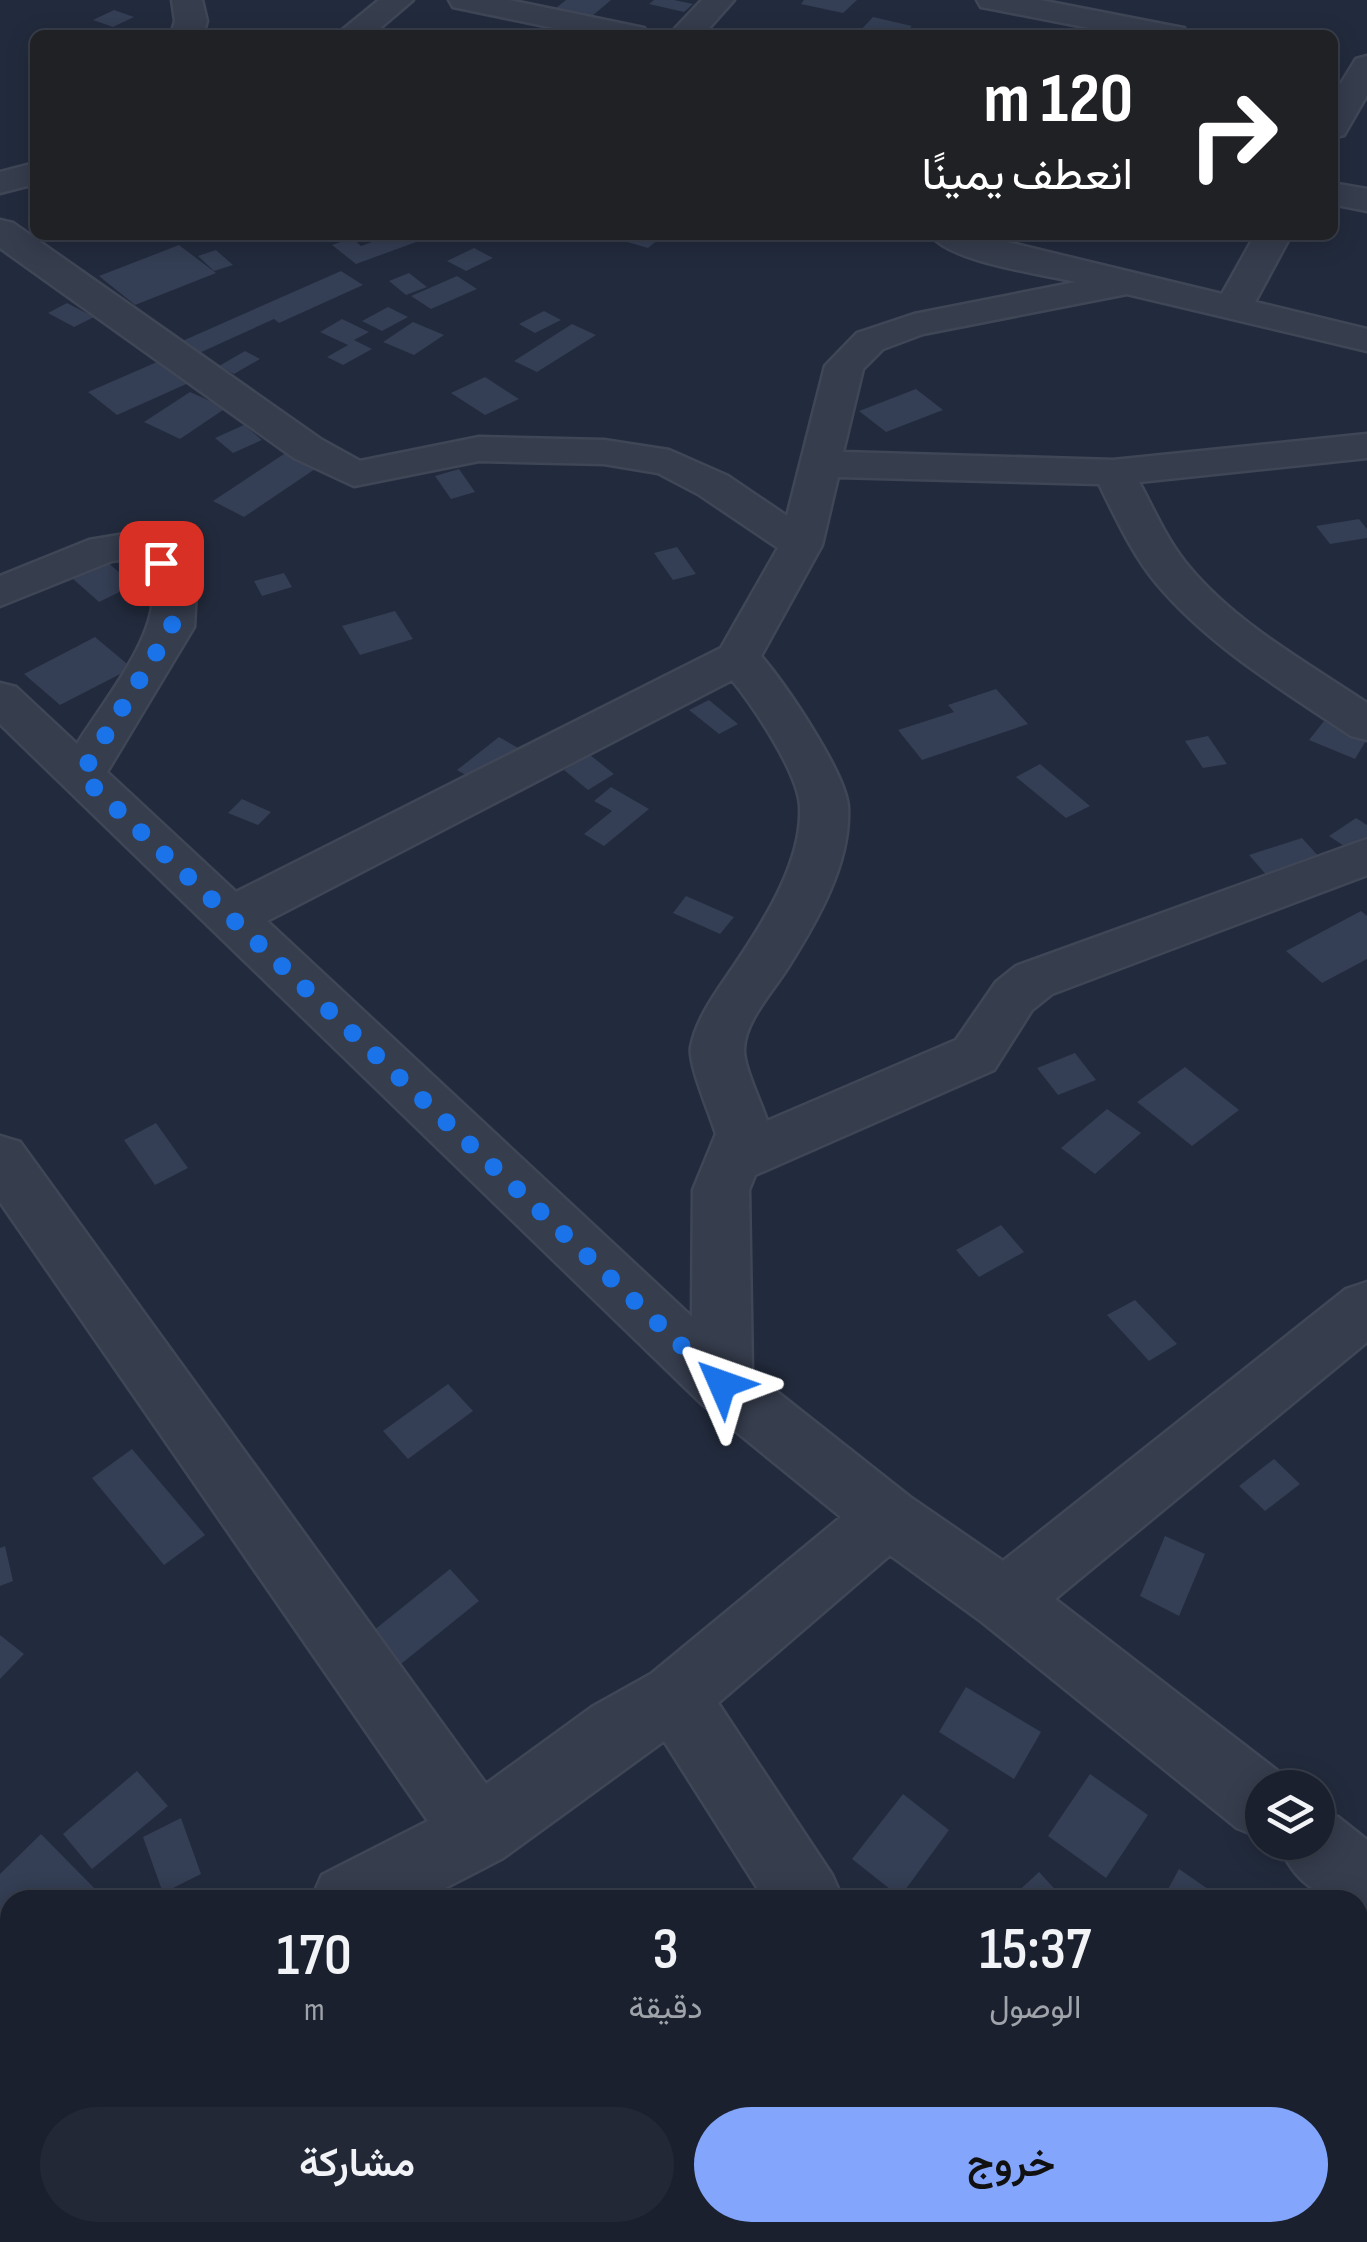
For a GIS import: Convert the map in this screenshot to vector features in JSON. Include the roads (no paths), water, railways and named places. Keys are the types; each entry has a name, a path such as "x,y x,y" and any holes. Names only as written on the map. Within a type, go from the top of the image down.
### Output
{"street":[{"path":"187,0 191,20 188,30"},
{"path":"359,30 398,0"},
{"path":"464,0 609,30"},
{"path":"690,30 720,0"},
{"path":"992,0 1147,30"},
{"path":"1007,30 1029,7"},
{"path":"1338,114 1358,69"},
{"path":"0,183 30,174"},
{"path":"1338,194 1367,200"},
{"path":"0,231 308,449 354,474 479,449 604,452 669,462 713,486 800,545"},
{"path":"959,240 1367,340"},
{"path":"1232,308 1270,240"},
{"path":"231,917 738,658 800,545 844,366 870,341 914,325 1126,283"},
{"path":"820,464 1113,472 1367,446"},
{"path":"1113,472 1168,569 1199,603 1249,644 1367,726"},
{"path":"0,592 104,549 136,546 161,563 174,588 172,627 81,775"},
{"path":"722,1384 721,1190 744,1134 717,1050 728,1018 786,927 815,864 824,806 813,774 764,689 738,658"},
{"path":"0,698 722,1384 888,1517 1005,1600 1245,1790"},
{"path":"736,1159 975,1056 1014,996 1034,980 1367,856"},
{"path":"0,1158 478,1833"},
{"path":"1005,1600 1367,1307"},
{"path":"367,1890 478,1833 616,1731 675,1697 888,1517"},
{"path":"675,1697 800,1890"},
{"path":"1335,1860 1367,1885"}]}
